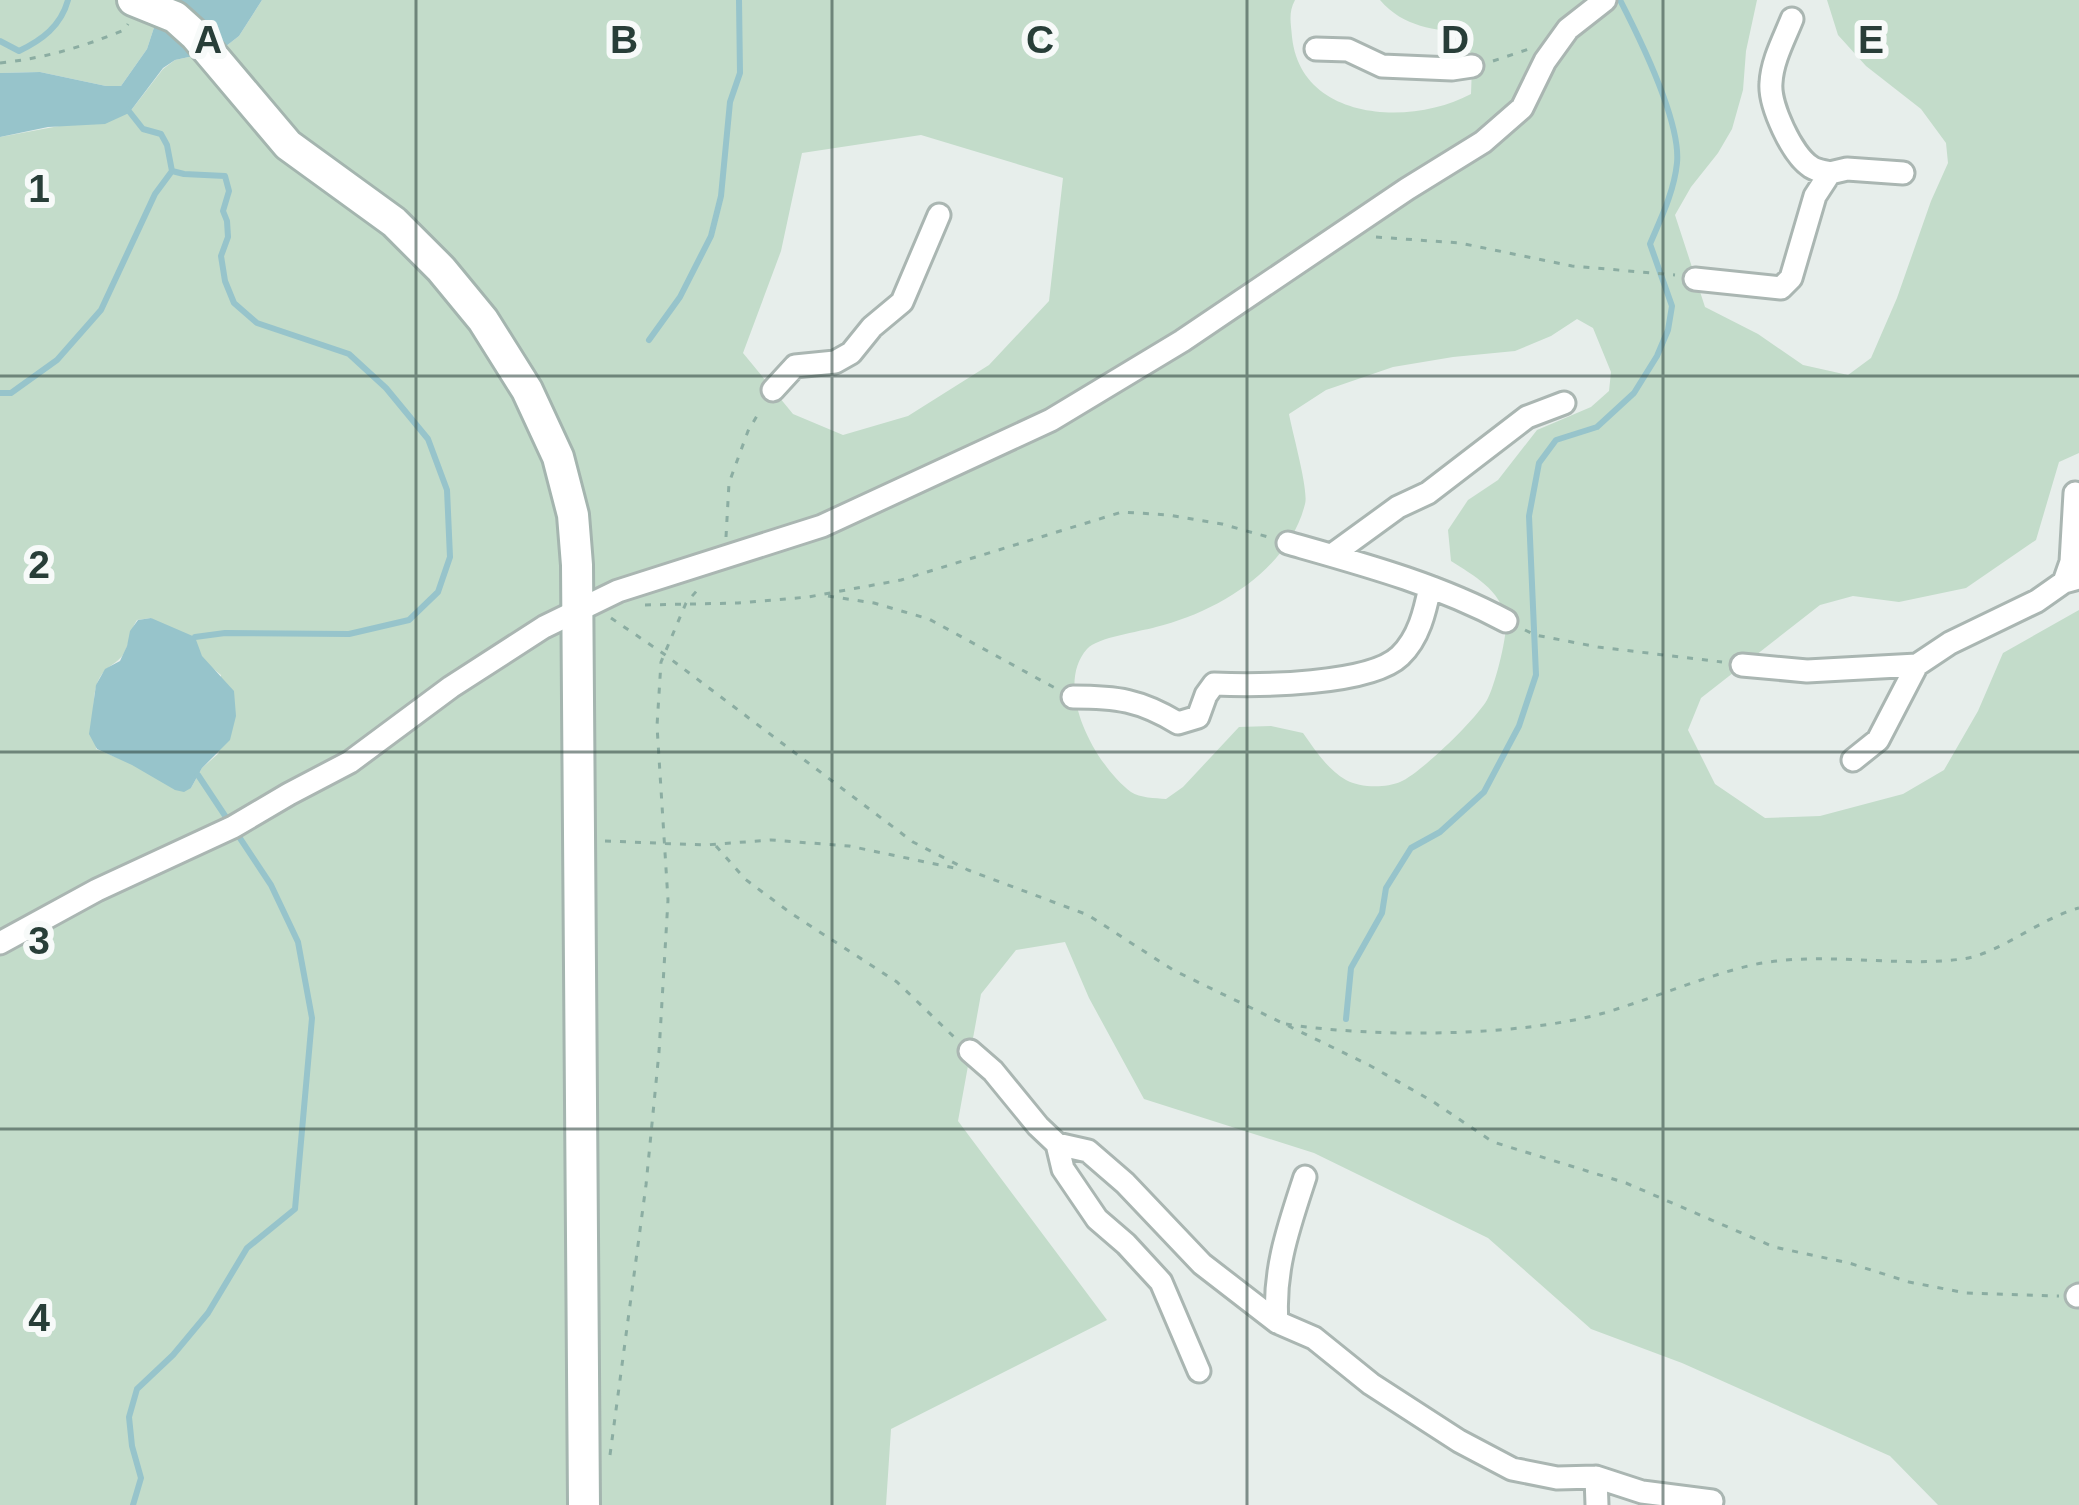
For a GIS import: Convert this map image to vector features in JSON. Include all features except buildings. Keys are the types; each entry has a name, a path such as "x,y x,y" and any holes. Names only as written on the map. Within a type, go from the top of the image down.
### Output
{"main road":[{"path":"138,2 175,17 195,34 288,145 394,222 441,269 483,320 527,390 558,457 573,514 583,608 584,1505"}],"street":[{"path":"0,943 98,890 233,827 350,762 506,649 583,608 618,591 822,526 1051,420 1182,341 1483,142 1522,108 1545,61 1568,29 1605,0"},
{"path":"1792,19 1770,86 1795,151 1811,167 1829,173 1847,169 1904,173"},
{"path":"1316,49 1348,50 1382,66 1452,69 1472,65"},
{"path":"1695,278 1781,288 1791,278 1815,196 1829,173"},
{"path":"773,390 795,366 835,362 851,353 902,302 939,215"},
{"path":"1332,555 1398,507 1428,493 1527,417 1564,403"},
{"path":"1853,760 1878,740 1917,665 2072,580 2074,493"},
{"path":"1288,543 1430,586 1506,621"},
{"path":"1073,697 1119,698 1152,707 1178,724 1198,717 1214,684 1306,682 1382,669 1410,644 1424,615 1430,586"},
{"path":"1742,665 1807,671 1917,665"},
{"path":"970,1051 993,1070 1037,1126 1057,1144 1088,1151 1202,1264 1277,1322 1314,1338 1371,1384 1459,1442 1512,1469 1557,1478 1595,1477 1642,1492 1712,1501"},
{"path":"1057,1144 1063,1169 1081,1198 1161,1282 1198,1371"},
{"path":"1277,1322 1275,1291 1286,1234 1305,1177"},
{"path":"1595,1477 1597,1505"}],"path":[{"path":"0,64 78,49 124,30 138,2"},
{"path":"1472,65 1522,52 1568,29"},
{"path":"1366,238 1385,235 1460,243 1571,266 1695,278"},
{"path":"609,1461 659,1052 668,900 657,726 661,662 686,603 724,559 729,483 748,431 773,390"},
{"path":"646,605 820,595 901,580 1122,512 1222,524 1288,543"},
{"path":"820,595 874,603 929,619 1073,697"},
{"path":"583,608 664,654 913,842 968,870 1088,915 1173,970 1370,1065 1493,1142 1626,1183 1774,1247 1966,1293 2078,1295"},
{"path":"1506,621 1557,640 1742,665"},
{"path":"580,839 715,844 771,840 849,846 968,870"},
{"path":"715,844 745,879 897,982 970,1051"},
{"path":"1280,1024 1433,1032 1530,1026 1600,1014 1753,965 1814,958 1966,959 2079,908"}],"green space":[{"path":"0,0 163,0 147,49 121,86 106,86 40,72 0,73"},
{"path":"262,0 1295,0 1292,37 1300,65 1315,86 1337,101 1391,112 1419,111 1471,94 1472,66 1468,34 1409,22 1380,0 1757,0 1732,129 1675,215 1705,307 1758,334 1803,365 1848,375 1871,358 1948,163 1946,143 1921,109 1866,66 1838,35 1827,0 2079,0 2079,453 2059,462 2036,540 1966,588 1899,602 1853,596 1820,605 1701,698 1688,730 1715,784 1765,818 1820,816 1903,794 1944,770 1978,711 2003,653 2079,610 2079,1505 1938,1505 1890,1456 1682,1363 1591,1329 1488,1238 1314,1153 1144,1099 1089,998 1065,942 1016,950 981,994 958,1121 1107,1320 891,1429 886,1505 0,1505 0,137 129,113 175,60 221,50 239,36","holes":["921,135 1063,178 1049,301 989,365 908,416 843,435 793,414 743,353 781,251 802,153","1577,319 1593,328 1611,372 1609,391 1591,407 1537,430 1498,480 1468,500 1448,530 1451,561 1492,591 1506,619 1490,693 1460,732 1409,777 1388,785 1346,780 1327,765 1303,733 1271,726 1239,727 1166,799 1135,794 1117,780 1083,725 1074,684 1078,665 1087,649 1100,641 1180,620 1226,599 1284,549 1306,497 1289,414 1326,390 1393,367 1515,351","151,618 221,675 219,753 202,768 191,788 96,749 98,682 123,655 137,620"]}],"water":[{"path":"163,0 262,0 239,36 221,50 175,60 163,68 129,113 105,124 48,127 0,137 0,73 40,72 121,86 147,49"},
{"path":"151,618 195,637 202,656 234,691 236,716 230,740 184,792 97,749 89,734 96,685 105,669 120,661 138,620"}],"waterway":[{"path":"0,41 19,51 35,42 55,25 68,0"},
{"path":"649,340 680,297 711,236 721,196 730,102 740,73 739,0"},
{"path":"1346,1019 1351,968 1382,913 1386,888 1411,848 1440,832 1484,792 1519,726 1536,675 1529,516 1539,463 1556,440 1597,427 1634,393 1668,330 1672,306 1650,244 1673,184 1676,146 1657,80 1620,0"},
{"path":"128,110 143,129 161,134 172,171 225,176 229,191 223,211 228,237 221,256 234,303 257,323 349,354 386,388 428,439 447,490 450,557 438,592 409,620 349,634 195,637"},
{"path":"0,393 11,393 57,360 101,310 155,194 172,171"},
{"path":"133,1505 141,1478 129,1417 137,1389 208,1313 247,1248 295,1209 312,1018 298,942 271,885 198,775"}]}
